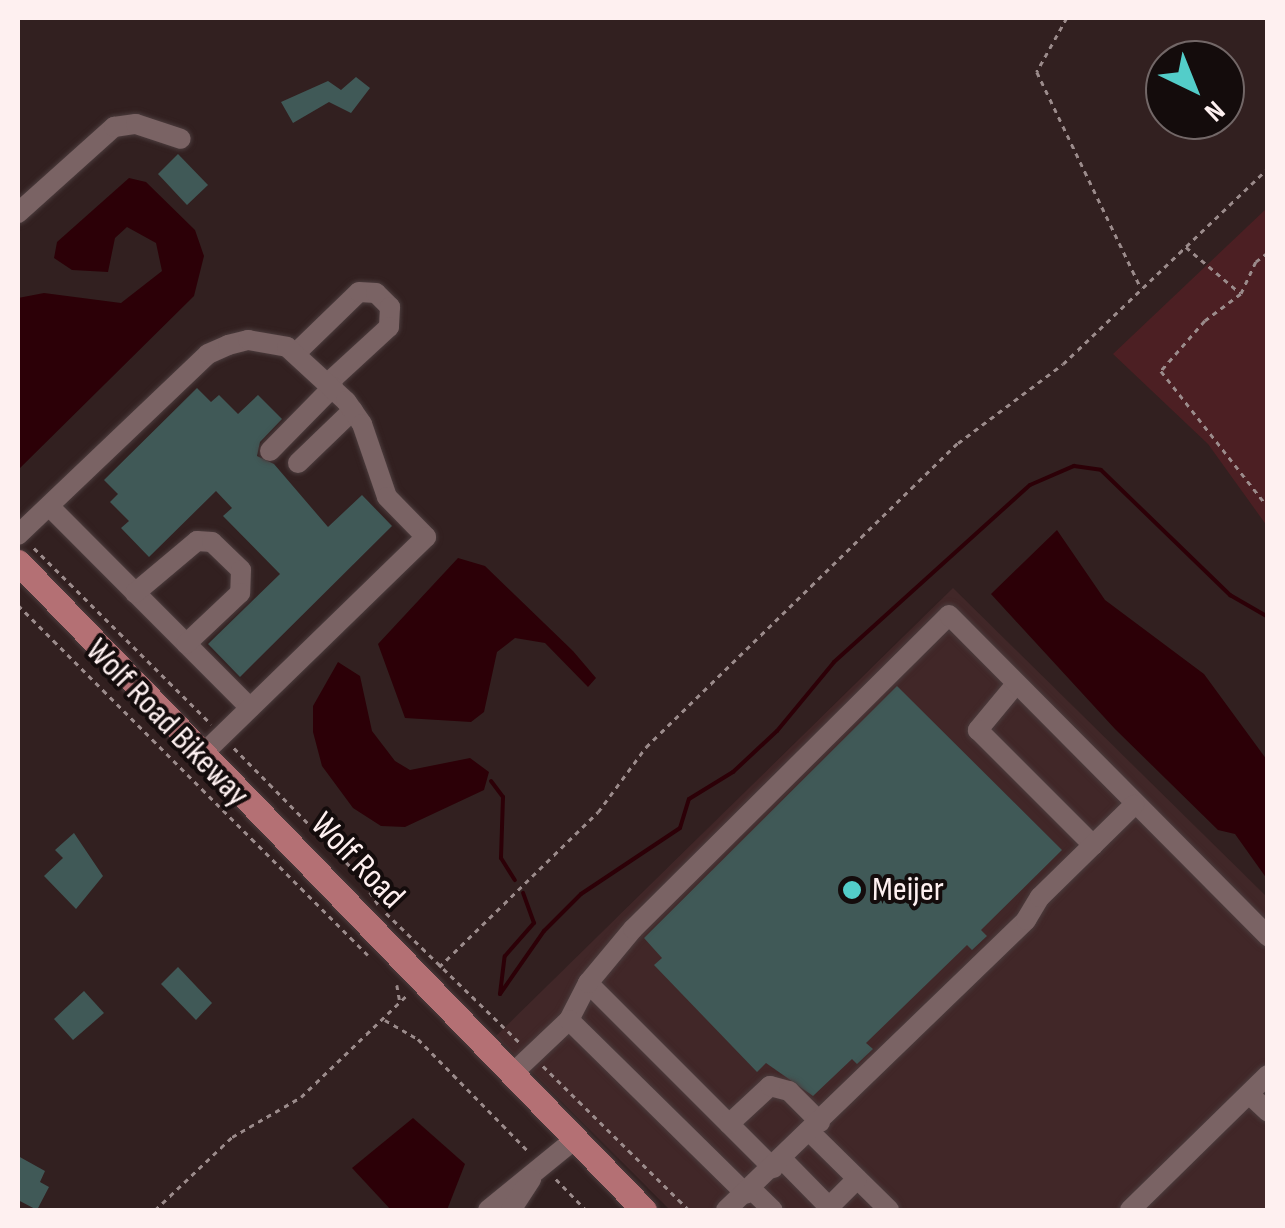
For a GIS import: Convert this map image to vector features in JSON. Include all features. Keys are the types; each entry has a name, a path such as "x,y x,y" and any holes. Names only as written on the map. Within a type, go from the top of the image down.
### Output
{"main road":[{"name":"Wolf Road","path":"21,549 523,1064 575,1139 644,1210"}],"street":[{"path":"18,214 114,126 136,124 181,140"},
{"path":"270,451 390,326 390,308 376,293 359,292 297,352"},
{"path":"21,549 51,508 208,354 248,340 297,352 331,385 352,410 387,497 426,536 214,744"},
{"path":"298,462 352,410"},
{"path":"51,508 250,708"},
{"path":"135,593 197,540 212,542 241,570 240,593 186,644"},
{"path":"523,1064 569,1020 588,983 633,929 949,616 1268,936"},
{"path":"1016,684 978,730 1092,845"},
{"path":"738,1202 1026,920 1040,897 1134,804"},
{"path":"588,983 729,1124 828,1209 857,1179"},
{"path":"569,1020 738,1202 773,1210"},
{"path":"1130,1210 1268,1075"},
{"path":"729,1124 770,1086 789,1092 857,1179 889,1210"},
{"path":"1249,1094 1268,1112"},
{"path":"488,1210 575,1139"},
{"path":"511,1210 538,1172"}],"path":[{"path":"1067,18 1036,72 1142,290"},
{"path":"434,972 598,812 646,747 958,443 1036,387 1268,168"},
{"path":"1186,247 1241,294"},
{"path":"1268,252 1256,262 1241,294 1205,321 1161,371 1268,507"},
{"path":"21,549 40,547 214,744 358,874 381,908 444,963 523,1064 689,1210"},
{"name":"Wolf Road Bikeway","path":"18,605 352,946 376,958"},
{"path":"396,978 400,1003"},
{"path":"155,1210 232,1137 301,1097 410,992"},
{"path":"384,1019 418,1039 538,1172 586,1210"}],"shaded area":[{"path":"129,178 146,182 195,230 204,256 194,296 18,470 18,298 44,293 121,303 162,271 156,243 127,227 115,238 108,272 72,270 54,258 57,242"},
{"path":"1267,208 1267,526 1208,444 1113,354"},
{"path":"1057,530 1105,600 1204,674 1267,760 1267,879 1235,834 1218,830 1115,729 991,594"},
{"path":"458,558 485,566 573,651 596,678 588,687 545,643 515,638 497,652 484,712 471,722 405,718 378,644"},
{"path":"953,588 1267,897 1267,1210 670,1210 496,1036"},
{"path":"338,662 360,676 372,731 395,761 410,770 470,758 489,772 484,790 405,827 381,826 353,808 322,766 313,732 313,706"},
{"path":"413,1118 465,1164 447,1210 391,1210 352,1168"}],"building":[{"path":"356,77 370,88 351,113 329,102 293,123 281,102 328,81 341,90"},
{"path":"178,154 208,185 187,205 158,174"},
{"path":"197,388 211,402 219,395 238,414 258,395 282,419 260,442 257,456 274,464 328,527 362,495 392,526 240,677 208,644 280,574 223,516 232,508 216,491 149,557 121,528 129,521 110,502 118,494 104,480"},
{"name":"Meijer","path":"897,686 1062,850 981,930 987,936 972,950 967,945 866,1043 873,1049 857,1064 852,1059 813,1096 766,1063 757,1072 654,965 662,958 644,938"},
{"path":"74,833 103,876 76,909 44,876 63,858 55,850"},
{"path":"178,967 212,1003 196,1020 161,984"},
{"path":"84,991 104,1013 73,1040 54,1019"},
{"path":"18,1156 45,1171 40,1182 49,1187 37,1210 18,1200"}],"waterway":[{"path":"500,994 544,931 581,894 680,828 689,799 733,772 777,731 834,662 1030,485 1074,466 1101,470 1230,595 1268,617"},
{"path":"491,781 503,797 501,858 515,880"},
{"path":"500,994 505,956 534,923 523,893"}],"place":[{"name":"Meijer","path":"852,890"}]}
